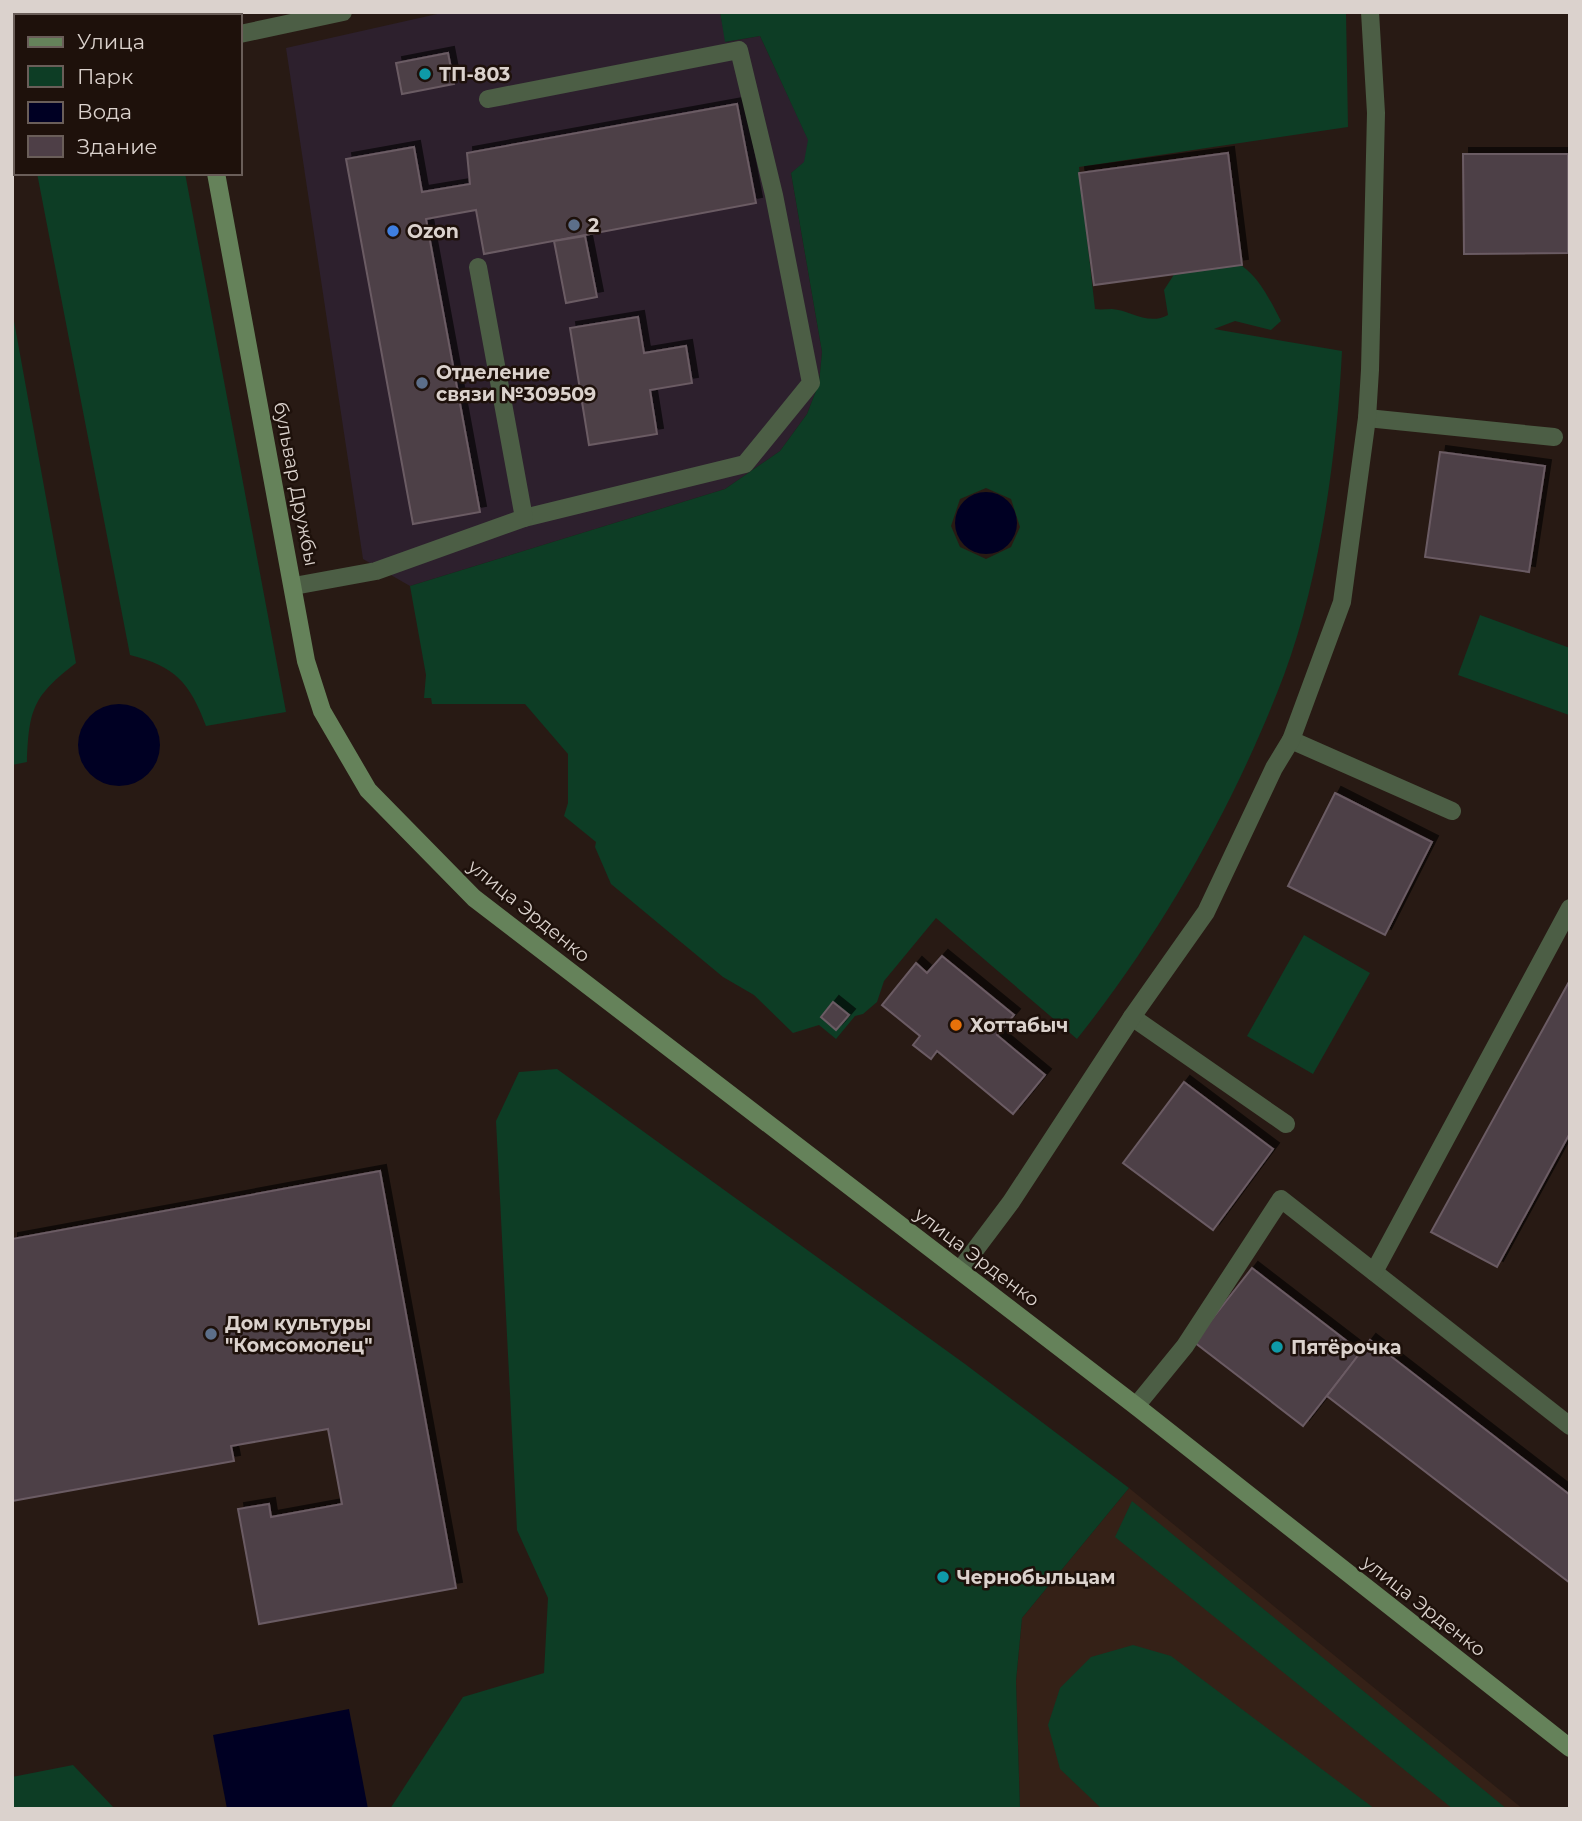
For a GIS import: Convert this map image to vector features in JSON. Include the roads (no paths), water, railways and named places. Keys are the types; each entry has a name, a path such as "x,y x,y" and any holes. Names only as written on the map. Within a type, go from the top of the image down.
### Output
{"main road":[{"name":"бульвар Дружбы","path":"216,175 306,662 322,711 368,790"},
{"name":"улица Эрденко","path":"368,790 474,898 1136,1406 1570,1748"}],"lane":[{"path":"242,34 343,12"},
{"path":"960,1270 1011,1202 1132,1017 1206,912 1291,740 1342,602 1367,418 1376,113 1370,12"},
{"path":"293,586 376,571 524,518 745,464 811,383 774,195 739,50 488,99"},
{"path":"478,267 524,518"},
{"path":"1367,418 1553,437"},
{"path":"1291,740 1452,811"},
{"path":"1374,1272 1570,908"},
{"path":"1132,1017 1286,1124"},
{"path":"1136,1406 1185,1346 1281,1199 1570,1426"}],"water":[{"path":"986,492 1008,501 1017,523 1008,545 986,554 964,545 955,523 964,501"},
{"path":"119,704 135,707 148,716 157,729 160,745 157,761 148,774 135,783 119,786 103,783 90,774 81,761 78,745 81,729 90,716 103,707"},
{"path":"349,1709 368,1809 227,1809 213,1735"}],"place":[{"name":"ТП-803","path":"425,74"},
{"name":"2","path":"574,225"},
{"name":"Ozon","path":"393,231"},
{"name":"Отделение связи №309509","path":"422,383"},
{"name":"Хоттабыч","path":"956,1025"},
{"name":"Дом культуры \"Комсомолец\"","path":"211,1334"},
{"name":"Пятёрочка","path":"1277,1347"},
{"name":"Чернобыльцам","path":"943,1577"}]}
